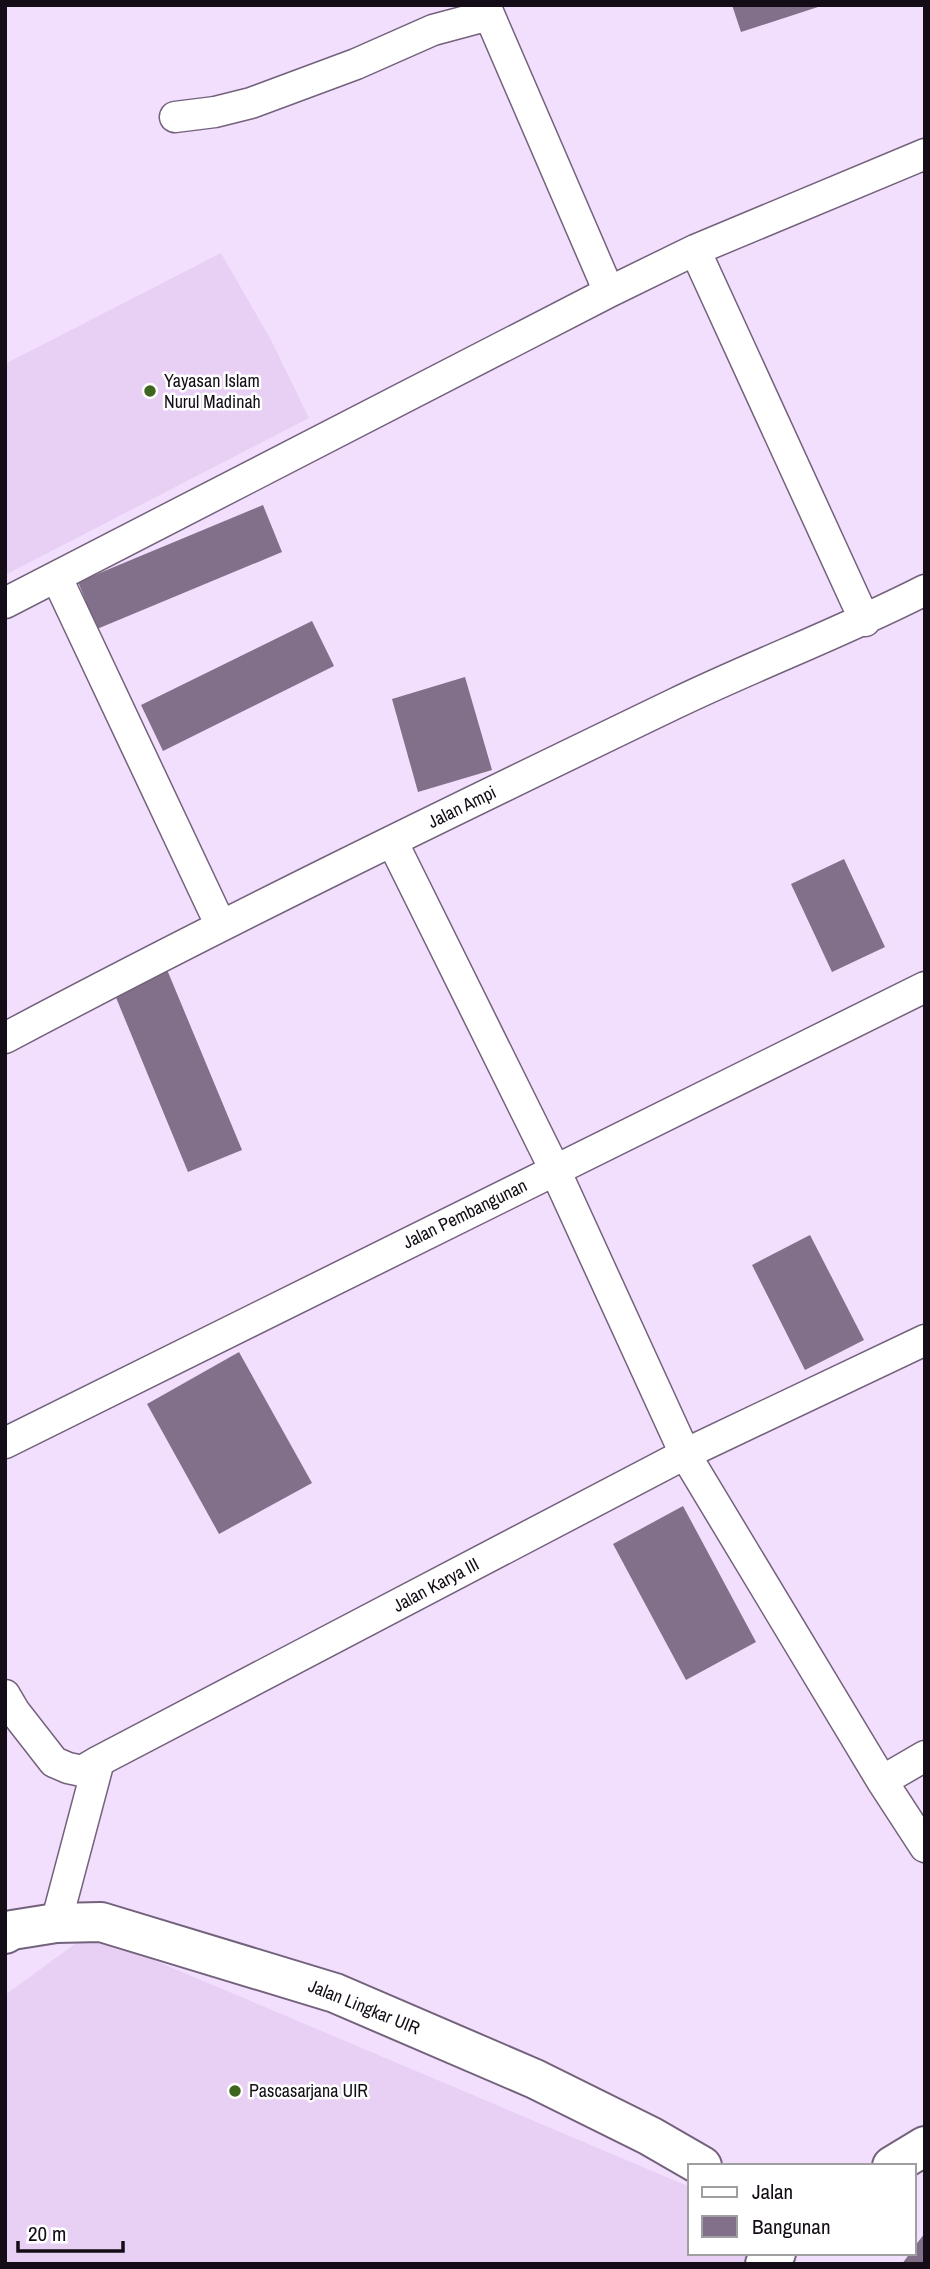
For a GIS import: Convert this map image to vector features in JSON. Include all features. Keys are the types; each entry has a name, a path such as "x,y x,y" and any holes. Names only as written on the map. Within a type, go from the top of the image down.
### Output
{"street":[{"path":"175,117 215,112 251,103 356,64 487,10 609,292"},
{"path":"5,603 695,250 925,154"},
{"path":"695,250 865,621"},
{"path":"57,578 221,926"},
{"name":"Jalan Ampi","path":"5,1038 392,841 678,702 865,621 925,590"},
{"path":"392,841 555,1170 685,1454 882,1781 925,1847"},
{"name":"Jalan Pembangunan","path":"5,1443 925,987"},
{"name":"Jalan Karya III","path":"99,1761 685,1454 925,1340"},
{"path":"5,1695 54,1762 82,1771 99,1761"},
{"path":"882,1781 925,1756"},
{"path":"56,1923 99,1761"},
{"name":"Jalan Lingkar UIR","path":"5,1934 12,1930 56,1923 100,1922 335,1993 535,2079 698,2164"},
{"path":"895,2164 925,2146"}],"shaded area":[{"name":"Yayasan Islam Nurul Madinah","path":"221,253 271,340 309,418 5,575 5,364"},
{"name":"Pascasarjana UIR","path":"90,1933 688,2186 688,2255 755,2255 749,2264 5,2264 5,1995"}],"building":[{"path":"732,5 821,5 821,6 741,32"},
{"path":"263,505 282,552 97,629 78,582"},
{"path":"312,621 334,666 163,751 141,705"},
{"path":"465,677 492,770 418,792 392,699"},
{"path":"844,859 885,947 832,972 791,884"},
{"path":"163,960 242,1150 188,1172 110,983"},
{"path":"810,1235 864,1340 805,1370 752,1265"},
{"path":"239,1352 312,1483 219,1534 147,1404"},
{"path":"683,1506 756,1642 686,1680 613,1544"},
{"path":"925,2233 925,2264 902,2264 909,2255 916,2255 916,2244"}],"place":[{"name":"Yayasan Islam Nurul Madinah","path":"150,391"},
{"name":"Pascasarjana UIR","path":"235,2091"}]}
